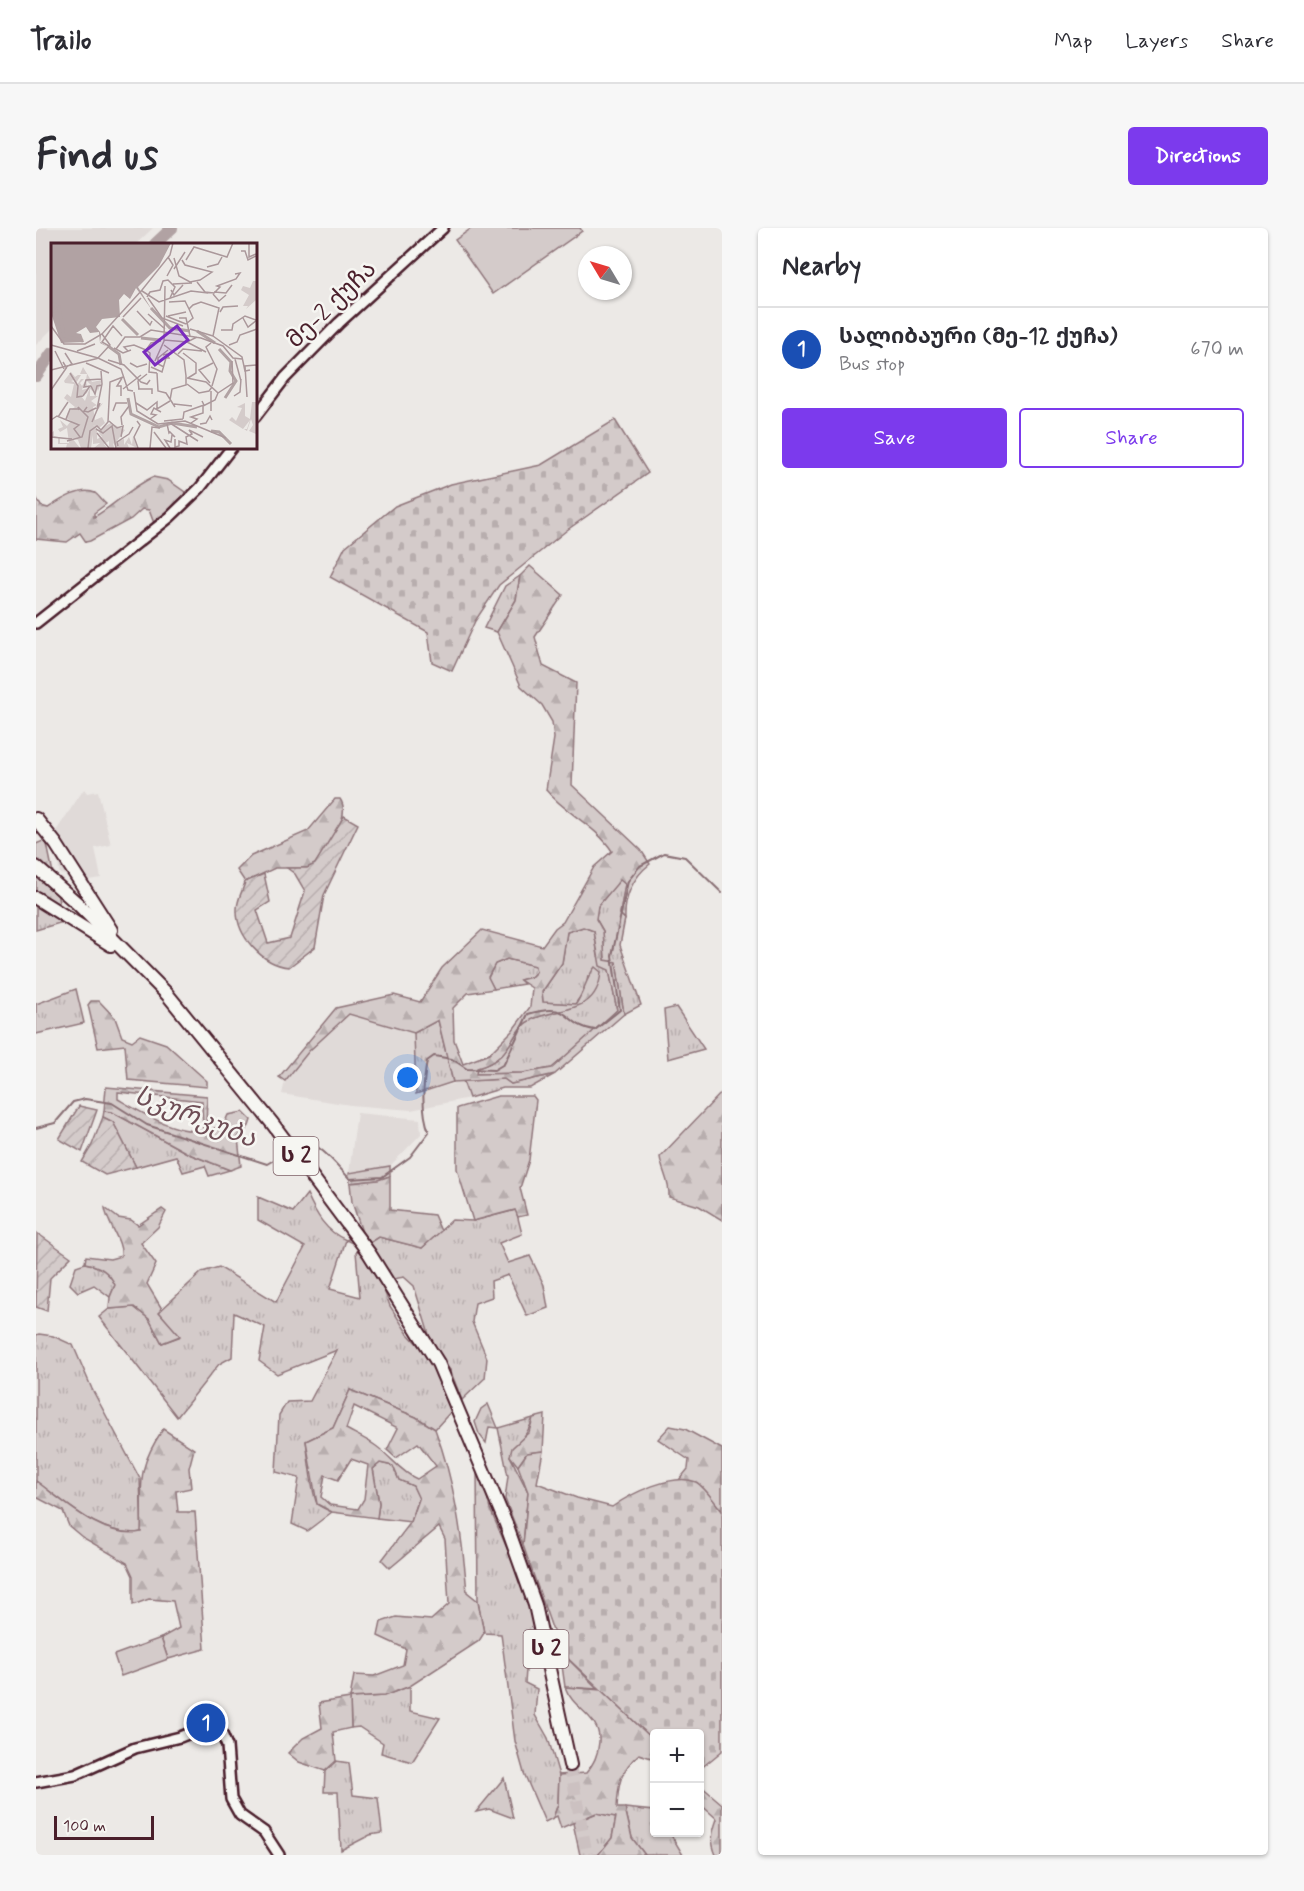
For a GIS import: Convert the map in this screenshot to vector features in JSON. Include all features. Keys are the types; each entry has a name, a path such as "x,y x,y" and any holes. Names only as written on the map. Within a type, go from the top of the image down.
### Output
{"highway":[{"path":"36,819 56,844 129,957"},
{"name":"ს 2","path":"36,867 78,904 167,994 222,1061 369,1252 438,1364 506,1524 535,1605 570,1765"},
{"path":"36,898 129,957"}],"street":[{"name":"მე-2 ქუჩა","path":"256,416 285,378 339,323 443,228"},
{"path":"36,623 170,517 200,488 231,448"},
{"path":"36,1782 75,1775 135,1748 180,1737 212,1724 219,1727 227,1746 231,1799 240,1815 264,1832 279,1855"}],"shaded area":[{"path":"36,228 153,228 137,243 51,243 51,330 36,345"},
{"path":"84,789 87,793 98,791 111,845 95,848 101,878 88,880 60,874 52,837"},
{"path":"349,1014 414,1033 416,1094 463,1081 469,1098 411,1110 350,1105 282,1094 285,1081 309,1051"},
{"path":"357,1113 420,1119 421,1134 390,1166 349,1173"}],"green space":[{"path":"472,228 580,228 582,231 493,294 455,240"},
{"path":"615,420 648,473 567,530 499,585 475,621 452,671 432,662 428,632 330,577 345,547 395,506 451,484 541,465"},
{"path":"153,477 168,480 185,492 181,502 155,526 149,510 142,509 131,519 90,541 86,542 80,533 67,542 36,539 36,497 41,506 48,508 64,498 83,491 95,493 106,504 94,513 94,517"},
{"path":"530,566 563,595 535,637 543,666 576,683 572,785 641,850 650,864 634,881 626,903 625,919 620,914 625,884 620,880 598,906 596,919 603,931 605,960 616,962 624,1014 555,1074 511,1084 504,1079 453,1082 438,1020 414,1033 349,1014 309,1051 285,1081 279,1077 336,1008 394,995 420,1002 442,968 482,930 542,946 555,928 563,922 594,867 612,851 597,834 546,790 554,738 552,722 542,705 521,686 497,632 516,600 520,576","holes":["583,927 594,931 600,966 609,970 617,1010 552,1068 523,1073 476,1074 477,1068 498,1058 519,1030 531,1020 575,1007 592,996 598,986 601,972 595,967 576,1004 543,1002 542,992 562,963 567,932","507,959 535,966 536,972 531,977 520,980 532,988 530,1007 512,1031 489,1054 463,1064 454,1040 453,1008 468,993 494,989 488,977 495,964"]},
{"path":"520,576 516,600 497,632 484,628 505,586"},
{"path":"335,799 340,799 343,814 331,841 315,864 308,868 275,868 245,882 237,870 251,856 308,831"},
{"path":"344,816 358,824 324,895 315,947 289,967 270,961 253,947 241,929 237,906 245,882 264,874 270,902 257,910 268,943 290,938 305,891 295,874 287,868 307,868 315,864"},
{"path":"43,841 47,844 63,922 36,930 36,844"},
{"path":"620,879 625,884 620,914 625,919 620,945 641,1005 624,1014 616,963 605,961 603,931 596,919 598,906"},
{"path":"583,927 594,931 598,956 609,969 617,1010 601,1027 552,1068 523,1073 476,1074 477,1068 489,1064 505,1051 525,1023 539,1016 568,1009 588,999 588,975 586,989 575,1004 543,1003 542,992 562,963 567,932"},
{"path":"507,959 535,966 536,972 531,977 520,980 524,984 494,989 488,978 495,964"},
{"path":"76,989 84,1023 36,1034 36,1004"},
{"path":"91,1001 99,1001 115,1018 122,1037 132,1041 140,1035 166,1044 207,1081 207,1087 128,1080 125,1045 98,1048 88,1005"},
{"path":"676,1007 704,1049 668,1059 664,1010"},
{"path":"438,1020 453,1082 416,1094 414,1033"},
{"path":"555,1074 530,1088 503,1088 469,1098 463,1081 504,1079 511,1084"},
{"path":"106,1087 207,1096 206,1130 223,1126 228,1115 243,1112 251,1120 249,1126 238,1138 241,1166 230,1170 189,1154 112,1112 104,1111","holes":["118,1092 202,1101 203,1131 192,1131 148,1116 118,1099"]},
{"path":"722,1092 722,1220 699,1206 669,1197 660,1157"},
{"path":"498,1096 533,1096 536,1100 529,1160 520,1188 527,1215 518,1217 515,1210 473,1221 457,1169 457,1108"},
{"path":"79,1106 97,1110 82,1152 59,1139"},
{"path":"104,1111 112,1112 189,1154 230,1170 209,1176 205,1166 183,1172 176,1156 136,1167 113,1122 103,1117"},
{"path":"103,1117 113,1122 136,1167 105,1175 82,1162 92,1145"},
{"path":"390,1166 390,1176 378,1180 350,1183 349,1173"},
{"path":"390,1176 390,1210 434,1215 441,1231 422,1248 379,1237 362,1248 346,1240 362,1232 352,1202 350,1183 378,1180"},
{"path":"307,1194 327,1227 346,1240 330,1289 360,1297 356,1252 362,1248 378,1275 390,1306 408,1334 431,1359 454,1408 435,1429 416,1417 350,1390 333,1428 306,1441 316,1501 318,1505 332,1512 307,1531 292,1524 299,1478 276,1472 279,1415 287,1402 310,1401 337,1350 277,1374 259,1361 265,1327 234,1313 232,1357 219,1364 177,1417 99,1317 109,1309 134,1307 149,1319 162,1343 179,1337 159,1312 202,1272 219,1267 276,1302 305,1247 258,1220 258,1197 293,1212"},
{"path":"105,1208 118,1218 131,1220 138,1225 162,1209 166,1212 158,1227 141,1243 156,1264 147,1284 162,1309 159,1312 180,1336 162,1343 149,1319 134,1307 109,1309 110,1297 115,1285 113,1280 103,1270 85,1263 86,1256 110,1259 121,1256 120,1244"},
{"path":"516,1210 522,1234 499,1243 508,1263 530,1256 544,1285 548,1308 527,1316 508,1275 491,1281 492,1297 475,1303 472,1322 487,1358 485,1378 462,1400 450,1370 437,1355 431,1341 414,1286 404,1277 393,1279 368,1244 379,1237 422,1248 452,1220 473,1221"},
{"path":"37,1233 71,1257 50,1278 47,1311 36,1307"},
{"path":"85,1263 99,1268 110,1276 115,1285 110,1297 94,1285 78,1292 70,1284 76,1266"},
{"path":"36,1335 53,1336 73,1345 92,1389 140,1479 142,1532 127,1533 99,1524 85,1517 36,1481"},
{"path":"350,1390 416,1417 435,1429 448,1469 457,1509 467,1592 478,1601 484,1633 479,1641 410,1686 384,1696 350,1698 354,1675 374,1676 403,1665 406,1649 378,1636 381,1622 396,1617 431,1620 449,1604 445,1539 439,1527 390,1568 382,1560 411,1522 419,1499 413,1486 399,1480 393,1466 380,1463 373,1469 379,1503 377,1518 332,1512 317,1504 306,1441 333,1428","holes":["354,1406 398,1428 387,1450 396,1458 418,1443 436,1466 417,1479 406,1473 376,1446 346,1429","351,1459 368,1465 364,1499 358,1509 330,1505 321,1497 325,1475 338,1480"]},
{"path":"488,1404 498,1428 489,1427 486,1443 479,1434 475,1422 481,1409"},
{"path":"545,1415 543,1451 527,1453 518,1466 510,1456 512,1448 529,1432 533,1418"},
{"path":"533,1418 510,1456 528,1492 523,1545 505,1499 508,1476 498,1428"},
{"path":"670,1426 685,1429 722,1449 722,1511 697,1483 679,1480 688,1469 689,1460 658,1439"},
{"path":"163,1429 194,1449 189,1468 191,1488 176,1491 178,1512 195,1512 205,1649 168,1659 161,1638 179,1628 173,1601 149,1599 133,1605 133,1576 127,1563 82,1537 69,1526 63,1511 36,1497 36,1481 85,1517 99,1524 127,1533 141,1532 141,1490 144,1468"},
{"path":"543,1451 537,1483 577,1498 612,1507 652,1486 664,1482 687,1480 699,1484 722,1511 722,1751 704,1766 704,1729 650,1729 650,1736 560,1651 523,1545 528,1492 518,1466 527,1453"},
{"path":"380,1463 393,1466 399,1480 413,1486 419,1498 411,1522 377,1518 379,1503 373,1469"},
{"path":"477,1465 481,1470 490,1509 526,1592 541,1647 538,1660 526,1670 525,1683 537,1689 535,1715 548,1738 559,1775 558,1804 553,1818 545,1822 524,1773 515,1741 501,1634 484,1633 478,1601"},
{"path":"161,1638 168,1659 121,1676 114,1655"},
{"path":"560,1651 598,1689 565,1687"},
{"path":"410,1686 410,1711 440,1718 412,1762 381,1753 383,1743 359,1727 351,1728 350,1698 383,1696"},
{"path":"565,1687 601,1690 650,1736 650,1758 639,1754 628,1766 621,1778 617,1800 617,1808 625,1808 632,1838 645,1855 598,1855 612,1838 616,1817 596,1813 561,1828 557,1816 553,1818 558,1804 559,1775 586,1773 598,1751 596,1726 569,1695"},
{"path":"350,1698 351,1728 333,1732 336,1761 325,1771 299,1762 288,1753 303,1738 322,1728 319,1703"},
{"path":"336,1761 349,1763 353,1795 378,1798 382,1833 370,1835 341,1850 338,1792 324,1792 325,1771"},
{"path":"504,1778 513,1818 489,1809 476,1812"},
{"path":"704,1788 722,1804 722,1855 716,1855 713,1845 712,1837 717,1819 704,1808"},
{"path":"625,1808 650,1811 650,1837 672,1837 683,1855 645,1855 632,1838"},
{"path":"597,1813 616,1817 612,1838 598,1855 580,1855 573,1823"}],"waterway":[{"path":"156,243 172,228"},
{"path":"443,234 450,228"},
{"path":"36,376 51,354"},
{"name":"სკურკუბა","path":"296,1146 302,1141 309,1142 328,1156 350,1179 382,1177 410,1157 429,1132 426,1124 424,1088 427,1061 434,1056 452,1059 467,1069 494,1070 504,1064 528,1014 553,1010 561,1012 584,1027 595,1030 620,1010 612,956 628,881 640,866 664,853 685,857 722,893"},
{"name":"სკურკუბა","path":"36,1128 55,1123 73,1102 85,1099 112,1103 147,1125 267,1164 289,1151"}],"tunnel":[{"path":"570,1765 587,1855"}],"place":[{"name":"სალიბაური (მე-12 ქუჩა)","path":"206,1723"}]}
